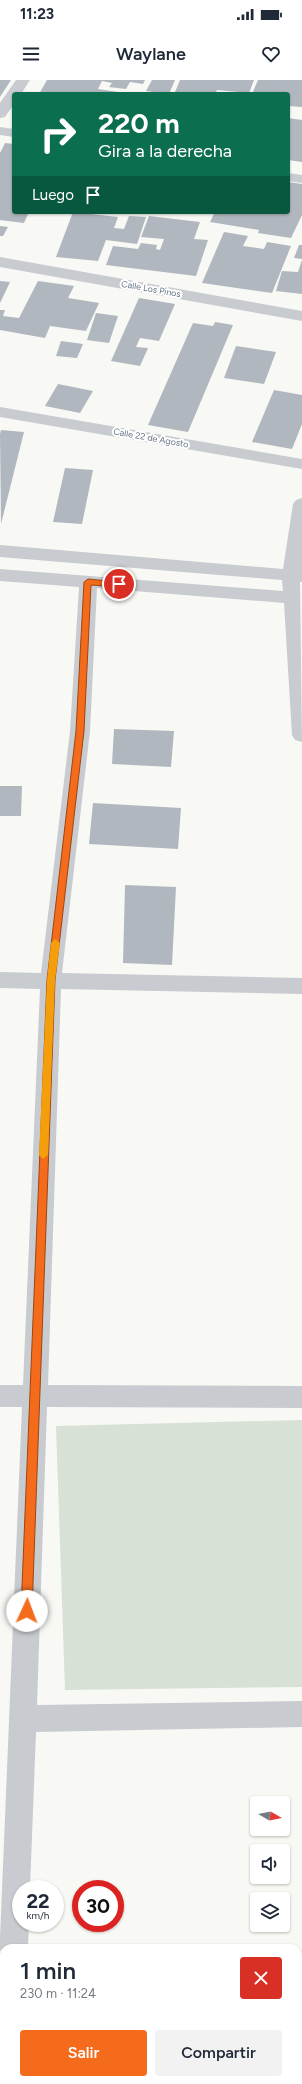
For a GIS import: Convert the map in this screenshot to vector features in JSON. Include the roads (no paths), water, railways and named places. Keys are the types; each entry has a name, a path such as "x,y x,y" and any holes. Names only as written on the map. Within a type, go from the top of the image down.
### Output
{"street":[{"path":"16,92 24,80"},
{"path":"0,114 12,97"},
{"path":"0,131 12,133"},
{"path":"290,177 302,179"},
{"name":"Calle Los Pinos","path":"0,262 302,316"},
{"name":"Calle 22 de Agosto","path":"0,412 302,464"},
{"path":"302,504 296,575 302,735"},
{"path":"0,551 296,575"},
{"path":"0,575 297,598"},
{"path":"14,1944 51,980 80,731 88,582"},
{"path":"0,980 302,986"},
{"path":"0,1396 302,1397"},
{"path":"22,1719 302,1714"}]}
